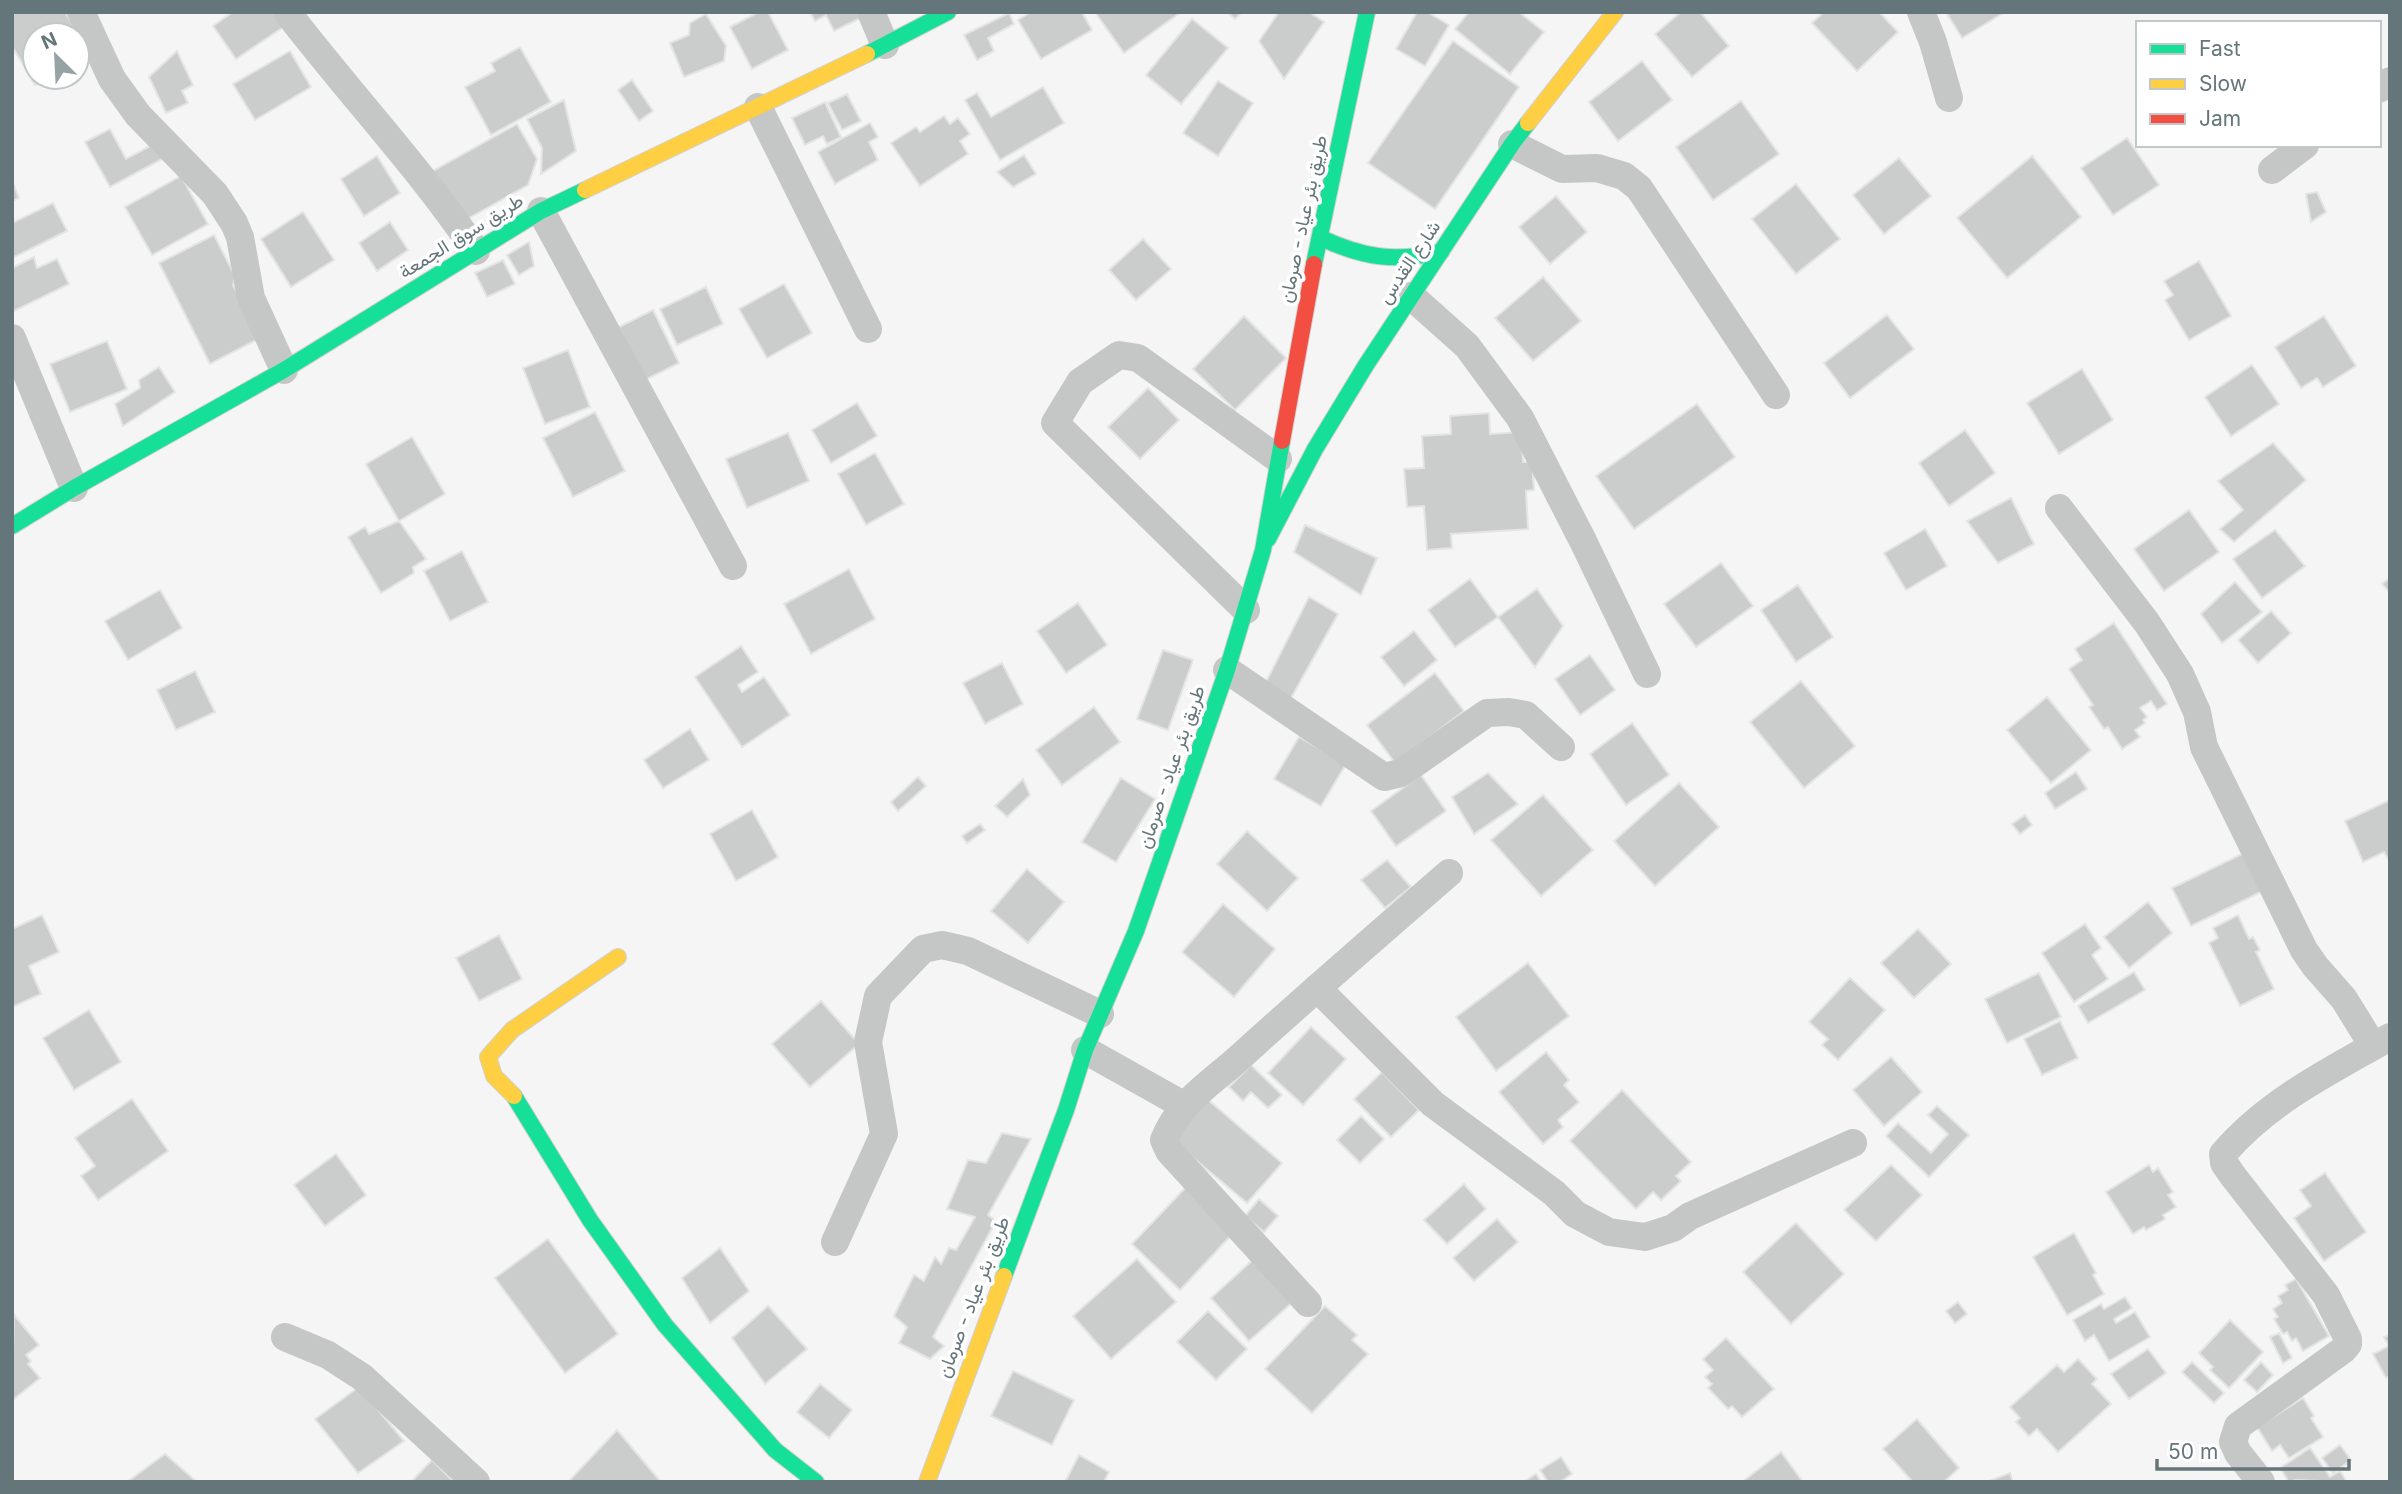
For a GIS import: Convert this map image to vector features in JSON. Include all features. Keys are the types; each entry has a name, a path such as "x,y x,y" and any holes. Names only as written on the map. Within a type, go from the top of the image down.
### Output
{"main road":[{"name":"طريق سوق الجمعة","path":"12,526 74,488 284,370 541,211 885,46 948,12"},
{"path":"1363,39 1367,12"},
{"path":"1363,39 1373,12"},
{"name":"شارع القدس","path":"1263,550 1338,409 1411,296 1512,144 1615,12"},
{"name":"طريق بئر عياد - صرمان","path":"927,1482 1066,1110 1085,1050 1136,931 1246,610 1263,550 1303,315 1363,39"},
{"path":"1321,238 1349,252 1379,259 1410,260 1441,252"},
{"path":"618,957 512,1030 488,1057 494,1076 513,1094 590,1220 665,1325 775,1450 816,1482"}],"street":[{"path":"81,12 113,79 138,115 215,194 231,217 240,237 251,298 284,370"},
{"path":"287,12 446,207 476,251"},
{"path":"871,12 885,46"},
{"path":"1922,13 1949,98"},
{"path":"758,107 868,330"},
{"path":"1512,144 1562,169 1597,168 1624,176 1639,188 1776,396"},
{"path":"2272,170 2302,147"},
{"path":"541,211 733,566"},
{"path":"1411,296 1467,346 1520,418 1647,674"},
{"path":"12,338 74,488"},
{"path":"1246,610 1055,423 1080,382 1119,355 1138,359 1278,460"},
{"path":"2059,508 2147,623 2180,674 2197,712 2204,747 2304,950 2315,967 2381,1041 2325,1073 2264,1114 2223,1154 2224,1163 2233,1176 2326,1295 2348,1339 2343,1350 2238,1426 2233,1442 2238,1453 2261,1482"},
{"path":"1227,670 1384,778 1401,773 1487,713 1527,715 1561,747"},
{"path":"1308,1303 1169,1151 1164,1140 1169,1126 1183,1105 1449,873"},
{"path":"835,1242 884,1134 868,1042 878,996 923,949 942,945 968,951 1100,1014"},
{"path":"1317,988 1433,1104 1554,1193 1575,1214 1609,1232 1646,1237 1673,1228 1690,1216 1853,1143"},
{"path":"1085,1050 1183,1105"},
{"path":"285,1337 328,1355 362,1377 476,1482"}],"building":[{"path":"12,12 65,12 70,21 21,21 21,61 12,46"},
{"path":"233,12 281,12 288,24 236,59 213,26"},
{"path":"759,12 768,12 788,50 752,69 730,27"},
{"path":"810,12 863,12 865,16 834,31 826,15 815,21"},
{"path":"1031,12 1082,12 1092,30 1041,59 1018,20"},
{"path":"1095,12 1181,12 1124,53"},
{"path":"1227,12 1242,12 1235,19"},
{"path":"1279,12 1309,12 1324,22 1284,79 1259,41"},
{"path":"1417,12 1427,12 1449,25 1425,66 1396,49"},
{"path":"1469,12 1519,12 1544,32 1510,74 1455,29"},
{"path":"1681,12 1700,12 1729,46 1692,77 1655,34"},
{"path":"1824,12 1879,12 1898,32 1857,71 1812,23"},
{"path":"1946,12 2005,12 1962,38"},
{"path":"1009,13 1014,24 988,38 994,51 977,60 964,35"},
{"path":"706,14 726,46 724,61 684,77 670,43 689,35 690,23"},
{"path":"1192,19 1228,48 1181,104 1146,75"},
{"path":"1453,41 1519,87 1435,209 1368,163"},
{"path":"520,47 551,102 491,135 465,87 495,71 491,63"},
{"path":"177,51 193,85 182,91 188,103 166,113 149,77"},
{"path":"290,51 311,87 255,120 233,84"},
{"path":"1642,61 1672,100 1618,141 1589,102"},
{"path":"632,80 653,111 639,121 618,90"},
{"path":"1218,81 1253,103 1218,156 1183,133"},
{"path":"1043,87 1064,123 1000,160 965,100 977,93 991,117"},
{"path":"847,94 861,121 842,130 828,103"},
{"path":"564,100 576,151 541,174 542,148 527,119"},
{"path":"1741,101 1779,154 1713,200 1676,147"},
{"path":"825,102 841,137 827,144 823,136 805,145 792,118"},
{"path":"944,116 950,124 958,118 970,134 960,141 968,154 920,186 891,143 916,127 920,132"},
{"path":"870,123 878,137 869,142 878,160 835,184 818,152"},
{"path":"517,124 537,159 528,185 462,222 433,171"},
{"path":"110,129 126,159 150,146 164,158 110,187 85,142"},
{"path":"2127,138 2159,185 2113,215 2081,168"},
{"path":"1024,155 1036,174 1013,187 997,172"},
{"path":"377,156 400,193 364,216 341,179"},
{"path":"2032,156 2081,217 2007,278 1957,218"},
{"path":"1899,158 1931,196 1884,234 1853,195"},
{"path":"181,176 208,224 152,255 125,207"},
{"path":"12,181 19,198 12,201"},
{"path":"1796,184 1840,239 1796,274 1752,219"},
{"path":"2317,192 2326,212 2311,222 2306,194"},
{"path":"1556,196 1587,232 1550,264 1519,227"},
{"path":"53,203 67,231 12,258 12,223"},
{"path":"303,212 334,260 291,287 261,239"},
{"path":"390,222 408,250 377,271 359,243"},
{"path":"214,235 235,276 233,285 260,338 210,364 159,263"},
{"path":"1143,239 1171,269 1136,300 1109,270"},
{"path":"529,242 534,266 519,275 507,255"},
{"path":"34,257 37,268 57,259 69,284 12,312 12,268"},
{"path":"503,260 515,284 487,297 475,273"},
{"path":"2199,261 2231,316 2189,340 2165,300 2173,295 2164,281"},
{"path":"1543,277 1581,321 1533,361 1495,318"},
{"path":"784,284 812,333 767,358 739,309"},
{"path":"706,287 723,324 677,345 660,309"},
{"path":"653,310 679,363 645,380 619,327"},
{"path":"1887,315 1914,349 1850,398 1824,363"},
{"path":"1244,316 1286,358 1235,410 1193,369"},
{"path":"2324,316 2356,366 2323,387 2317,378 2301,388 2275,347"},
{"path":"107,341 127,389 70,412 50,364"},
{"path":"568,350 590,407 545,424 523,368"},
{"path":"2252,365 2279,404 2231,436 2205,397"},
{"path":"159,367 175,392 123,426 115,404 140,388 139,380"},
{"path":"2082,369 2113,420 2059,454 2027,403"},
{"path":"1148,388 1179,420 1140,459 1108,427"},
{"path":"857,403 877,436 831,463 812,430"},
{"path":"1697,404 1735,457 1634,529 1596,476"},
{"path":"595,412 625,471 573,497 543,438"},
{"path":"1489,413 1490,434 1521,432 1523,462 1532,462 1534,490 1526,491 1528,529 1451,534 1452,548 1427,550 1424,506 1407,507 1404,469 1424,468 1422,436 1451,434 1450,416"},
{"path":"1965,430 1995,473 1949,506 1919,463"},
{"path":"788,433 809,481 747,508 726,459"},
{"path":"412,437 445,494 399,521 366,464"},
{"path":"2273,443 2306,480 2234,542 2220,529 2243,510 2218,481"},
{"path":"875,453 904,504 866,525 838,474"},
{"path":"2011,498 2034,544 1998,563 1967,521"},
{"path":"2189,510 2219,552 2164,591 2134,549"},
{"path":"399,521 426,559 413,567 414,573 381,593 348,537 365,527 369,534"},
{"path":"1305,525 1377,558 1361,595 1294,552"},
{"path":"1925,529 1947,566 1906,590 1884,553"},
{"path":"2275,530 2305,566 2262,598 2233,559"},
{"path":"462,551 488,602 450,621 424,571"},
{"path":"1721,563 1753,606 1696,647 1664,604"},
{"path":"849,569 875,619 811,654 784,604"},
{"path":"2390,578 2390,593 2382,584"},
{"path":"1470,579 1498,617 1455,647 1428,610"},
{"path":"2235,582 2262,612 2222,643 2201,614"},
{"path":"1798,585 1833,637 1796,662 1761,610"},
{"path":"1537,589 1563,626 1535,667 1498,617"},
{"path":"160,590 182,628 128,660 105,621"},
{"path":"1309,597 1338,614 1291,698 1266,682"},
{"path":"1078,603 1107,645 1066,673 1037,631"},
{"path":"2271,611 2291,633 2258,663 2238,640"},
{"path":"2114,623 2167,704 2157,710 2151,701 2140,708 2147,717 2143,720 2145,723 2135,730 2140,737 2122,749 2108,727 2104,729 2089,707 2093,705 2069,669 2082,660 2075,649"},
{"path":"1414,631 1437,660 1404,686 1381,657"},
{"path":"741,646 758,672 738,685 742,692 764,677 790,715 742,747 695,677"},
{"path":"1163,650 1193,660 1168,730 1137,719"},
{"path":"1590,655 1615,690 1580,715 1555,679"},
{"path":"1002,663 1023,704 985,724 963,683"},
{"path":"195,671 215,712 176,730 157,690"},
{"path":"1435,673 1464,711 1395,763 1367,725"},
{"path":"1801,681 1855,746 1804,788 1750,722"},
{"path":"2047,697 2091,750 2051,783 2007,730"},
{"path":"1094,707 1120,742 1062,785 1036,750"},
{"path":"1632,723 1669,775 1626,805 1590,754"},
{"path":"690,729 709,760 663,788 644,760"},
{"path":"1299,737 1346,764 1321,806 1274,779"},
{"path":"2076,772 2087,789 2055,809 2045,793"},
{"path":"1488,773 1518,804 1474,834 1452,797"},
{"path":"1421,775 1446,811 1396,846 1371,811"},
{"path":"918,777 926,786 898,811 891,802"},
{"path":"1121,778 1155,799 1116,862 1082,842"},
{"path":"1023,779 1030,795 1007,817 995,806"},
{"path":"1679,783 1719,827 1655,886 1614,841"},
{"path":"1543,795 1593,850 1541,896 1491,840"},
{"path":"2390,800 2390,858 2388,859 2384,852 2363,862 2345,821"},
{"path":"752,810 778,857 736,881 710,834"},
{"path":"2025,815 2032,825 2020,834 2012,824"},
{"path":"980,824 985,830 967,843 962,836"},
{"path":"1247,831 1298,878 1267,911 1217,864"},
{"path":"2244,853 2263,891 2191,926 2172,888"},
{"path":"1387,860 1411,887 1385,908 1361,880"},
{"path":"1027,869 1064,902 1028,943 991,911"},
{"path":"2148,902 2172,933 2129,968 2104,937"},
{"path":"1223,904 1275,949 1234,997 1182,952"},
{"path":"42,915 59,952 29,966 41,994 12,1007 12,929"},
{"path":"2238,915 2249,939 2253,937 2260,950 2256,952 2274,989 2240,1006 2209,943 2218,938 2213,928"},
{"path":"2085,924 2101,948 2092,955 2108,979 2074,1002 2042,953"},
{"path":"1918,929 1951,964 1914,998 1881,963"},
{"path":"499,935 522,979 479,1001 456,958"},
{"path":"1528,963 1569,1016 1496,1071 1456,1017"},
{"path":"2134,972 2145,990 2088,1023 2078,1006"},
{"path":"2039,973 2061,1017 2007,1043 1985,999"},
{"path":"1850,978 1885,1010 1838,1060 1822,1045 1828,1039 1809,1022"},
{"path":"821,1001 859,1044 810,1087 772,1044"},
{"path":"89,1010 121,1062 74,1090 43,1038"},
{"path":"2060,1021 2078,1058 2042,1075 2024,1039"},
{"path":"1311,1027 1346,1059 1303,1105 1268,1073"},
{"path":"1546,1052 1569,1080 1564,1085 1579,1102 1558,1120 1563,1127 1543,1144 1499,1092"},
{"path":"1891,1057 1922,1092 1884,1126 1853,1090"},
{"path":"1251,1065 1282,1095 1268,1108 1251,1092 1243,1101 1229,1087"},
{"path":"1382,1072 1419,1110 1391,1137 1354,1099"},
{"path":"1622,1090 1691,1162 1676,1176 1681,1181 1661,1200 1653,1192 1636,1209 1570,1141"},
{"path":"132,1099 168,1151 98,1200 81,1176 95,1166 75,1138"},
{"path":"1207,1099 1282,1163 1247,1203 1172,1140"},
{"path":"1937,1106 1969,1135 1929,1177 1886,1136 1898,1123 1931,1153 1948,1134 1928,1115"},
{"path":"1361,1116 1384,1139 1360,1163 1337,1140"},
{"path":"1002,1133 1031,1139 988,1215 996,1221 933,1337 944,1346 930,1359 899,1343 907,1327 894,1316 914,1275 924,1281 935,1257 941,1264 949,1248 956,1250 975,1217 947,1209 968,1160 986,1163"},
{"path":"336,1154 366,1195 325,1226 294,1185"},
{"path":"1891,1165 1922,1195 1876,1241 1844,1210"},
{"path":"2149,1165 2153,1172 2158,1168 2173,1192 2168,1195 2176,1207 2163,1215 2165,1219 2133,1234 2106,1192"},
{"path":"2325,1173 2366,1232 2324,1261 2294,1218 2311,1206 2300,1190"},
{"path":"1189,1184 1237,1229 1180,1290 1132,1244"},
{"path":"1464,1184 1486,1209 1447,1244 1424,1220"},
{"path":"1259,1199 1278,1216 1264,1232 1245,1216"},
{"path":"1497,1219 1518,1242 1474,1281 1453,1258"},
{"path":"1796,1223 1844,1274 1791,1324 1743,1272"},
{"path":"2074,1233 2104,1294 2067,1315 2033,1257"},
{"path":"548,1239 618,1334 565,1373 495,1278"},
{"path":"720,1248 749,1291 710,1323 682,1278"},
{"path":"1256,1257 1294,1301 1249,1341 1211,1298"},
{"path":"1137,1259 1176,1302 1111,1359 1073,1316"},
{"path":"2296,1279 2329,1336 2303,1351 2296,1338 2292,1341 2287,1332 2283,1334 2274,1319 2278,1317 2273,1309 2282,1303 2278,1296 2288,1290 2285,1285"},
{"path":"2125,1297 2132,1308 2114,1319 2116,1323 2135,1312 2150,1337 2109,1361 2094,1335 2085,1341 2073,1320 2101,1304 2104,1309"},
{"path":"1958,1302 1967,1314 1955,1323 1946,1311"},
{"path":"768,1306 807,1349 765,1384 732,1338"},
{"path":"1325,1306 1357,1335 1352,1340 1368,1354 1312,1413 1265,1369"},
{"path":"1208,1311 1247,1349 1216,1380 1177,1342"},
{"path":"14,1315 39,1345 26,1355 31,1361 28,1364 40,1378 14,1399 12,1397"},
{"path":"2230,1320 2263,1352 2229,1388 2210,1370 2213,1367 2199,1353"},
{"path":"2279,1333 2292,1358 2283,1363 2270,1337"},
{"path":"2390,1335 2390,1376 2386,1378 2373,1354 2389,1346 2384,1337"},
{"path":"1726,1338 1774,1389 1742,1417 1732,1406 1728,1409 1708,1388 1712,1384 1705,1377 1713,1370 1703,1359"},
{"path":"2148,1349 2166,1373 2129,1399 2111,1374"},
{"path":"2078,1359 2097,1379 2092,1384 2111,1404 2058,1452 2037,1429 2029,1436 2016,1422 2020,1418 2010,1407 2057,1365 2064,1372"},
{"path":"2192,1362 2224,1393 2214,1403 2182,1372"},
{"path":"2261,1362 2273,1375 2257,1392 2244,1380"},
{"path":"1013,1371 1074,1400 1052,1445 991,1416"},
{"path":"820,1384 852,1410 829,1438 797,1412"},
{"path":"359,1387 404,1441 358,1473 315,1419"},
{"path":"2303,1398 2323,1437 2289,1458 2280,1445 2272,1451 2257,1427"},
{"path":"1917,1419 1959,1468 1944,1482 1913,1482 1883,1449"},
{"path":"617,1430 661,1482 568,1482"},
{"path":"2340,1445 2351,1460 2333,1473 2322,1458"},
{"path":"2310,1448 2330,1477 2340,1471 2347,1482 2289,1482 2280,1468"},
{"path":"1781,1452 1803,1482 1742,1482"},
{"path":"165,1454 197,1482 127,1482"},
{"path":"1079,1455 1109,1472 1104,1482 1065,1482"},
{"path":"1561,1457 1572,1474 1560,1482 1548,1482 1540,1470"},
{"path":"432,1460 454,1482 411,1482"},
{"path":"2010,1473 2013,1482 1989,1481"},
{"path":"1536,1474 1541,1482 1524,1482"}],"traffic: fast":[{"path":"867,54 948,12"},
{"path":"1314,264 1367,12"},
{"path":"1268,539 1315,449 1366,365 1528,123"},
{"path":"12,526 74,488 284,370 541,211 585,190"},
{"path":"1321,238 1351,250 1380,256 1408,257 1441,252"},
{"path":"1004,1276 1066,1110 1085,1050 1136,931 1227,670 1263,550 1282,441"},
{"path":"514,1096 590,1220 665,1325 775,1450 816,1482"}],"traffic: slow":[{"path":"1528,123 1615,12"},
{"path":"585,190 867,54"},
{"path":"514,1096 494,1076 488,1057 512,1030 618,957"},
{"path":"927,1482 1004,1276"}],"traffic: jam":[{"path":"1282,441 1314,264"}]}
